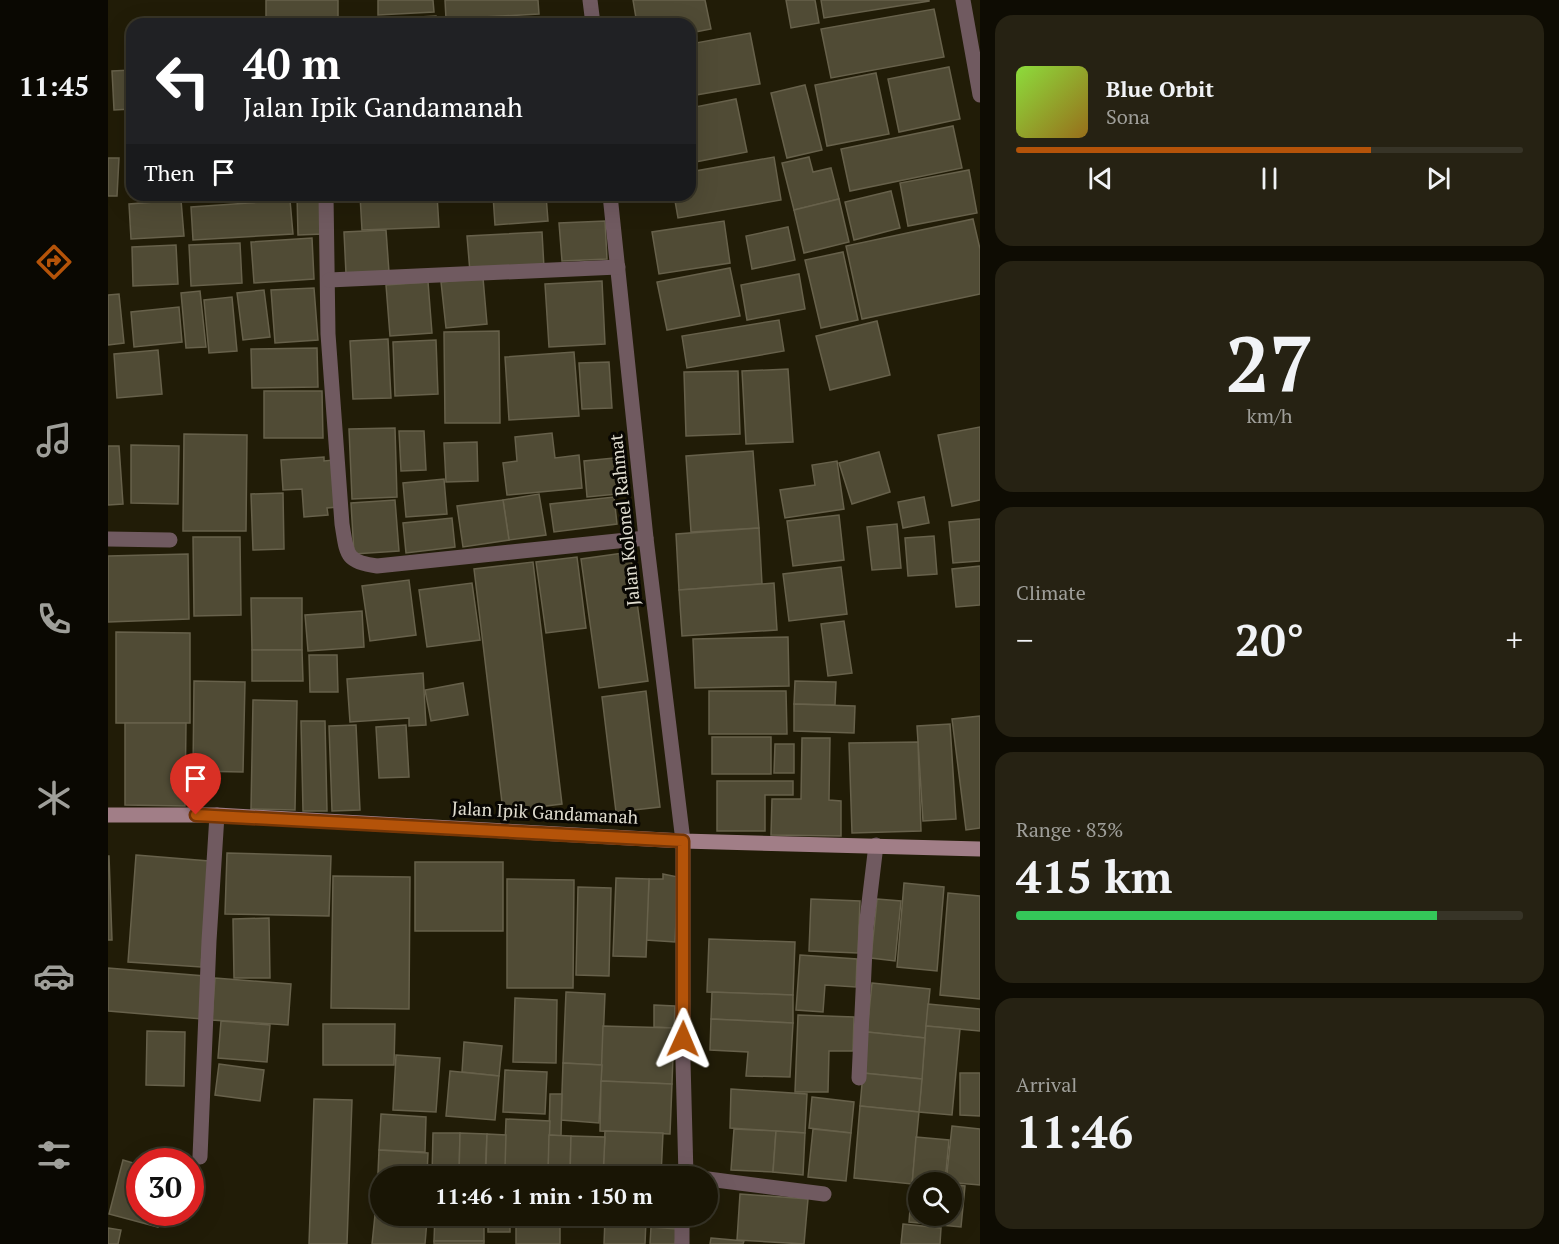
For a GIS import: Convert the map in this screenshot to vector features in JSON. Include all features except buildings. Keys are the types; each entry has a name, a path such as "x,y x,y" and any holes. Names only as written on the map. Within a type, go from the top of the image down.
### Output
{"street":[{"path":"590,0 592,18"},
{"path":"963,0 980,95"},
{"path":"326,201 328,334 342,524 347,554 358,564 377,566 646,538"},
{"name":"Jalan Kolonel Rahmat","path":"611,201 646,538 683,841 682,1061 687,1166"},
{"path":"329,280 618,267"},
{"path":"108,539 170,540"},
{"name":"Jalan Ipik Gandamanah","path":"108,815 218,815 683,841 980,849"},
{"path":"200,1148 209,941 218,815"},
{"path":"859,1078 866,928 876,845"},
{"path":"718,1180 824,1194"},
{"path":"682,1226 682,1244"}],"route":[{"path":"196,815 683,841 683,1039"}]}
